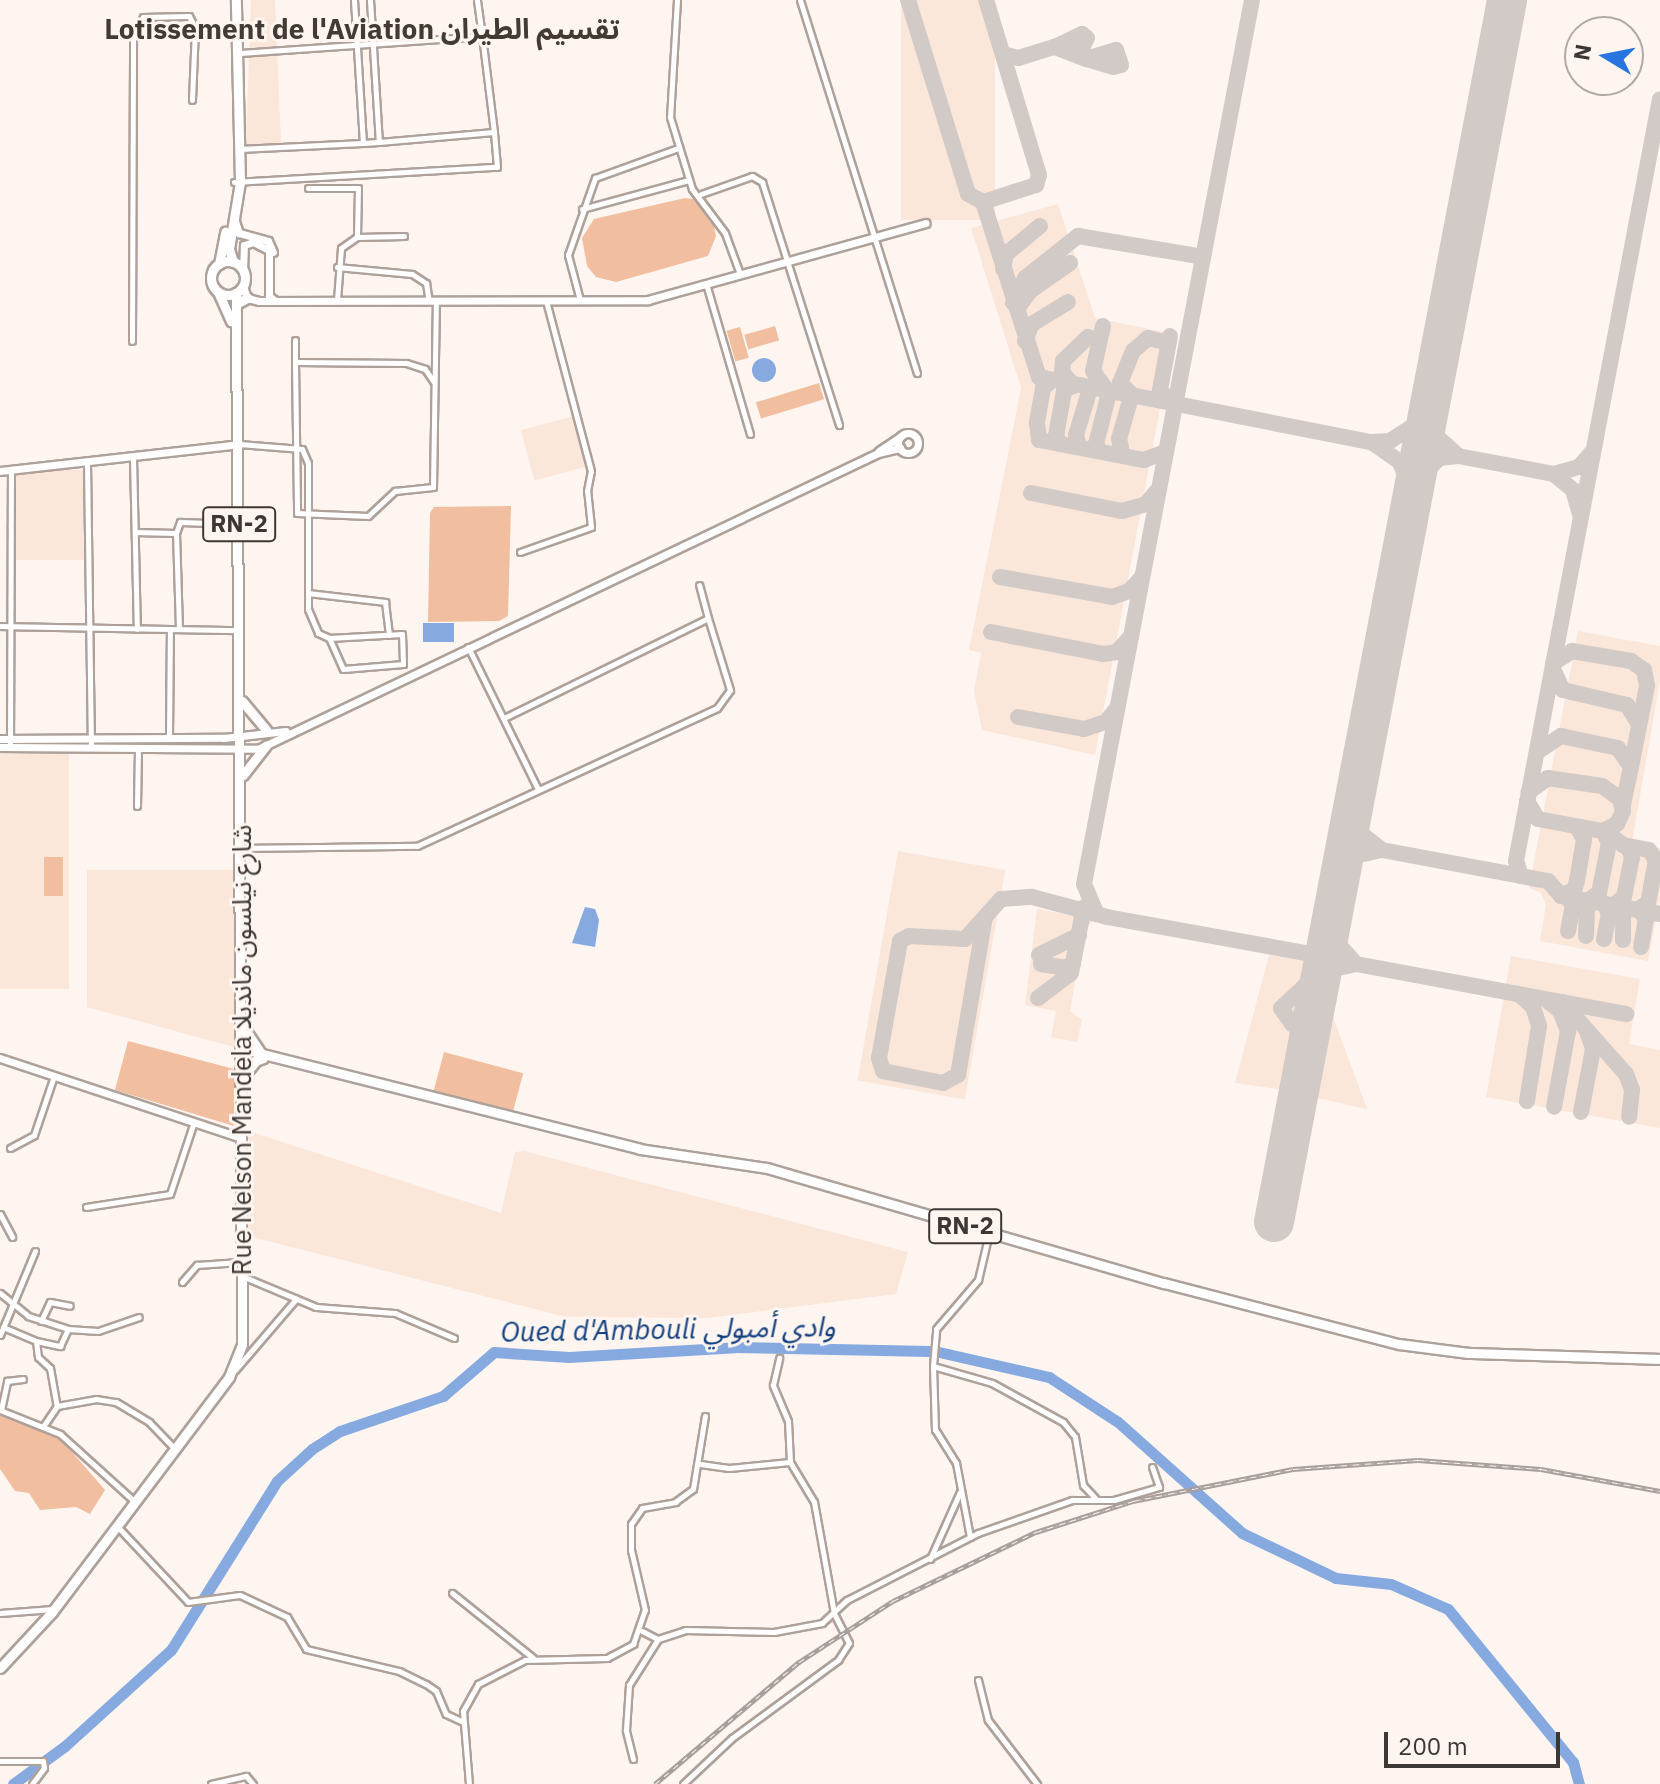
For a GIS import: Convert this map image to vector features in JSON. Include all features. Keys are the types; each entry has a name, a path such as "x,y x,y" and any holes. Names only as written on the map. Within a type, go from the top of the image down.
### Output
{"main road":[{"name":"RN-2","path":"233,262 229,249 239,149 238,0"},
{"name":"RN-2","path":"218,292 211,279 219,264 237,180"},
{"path":"219,264 233,262 243,272"},
{"name":"RN-2","path":"238,294 243,272"},
{"path":"218,292 247,298"},
{"name":"Rue Nelson Mandela شارع نيلسون مانديلا","path":"218,292 229,309 236,350"},
{"name":"Rue Nelson Mandela شارع نيلسون مانديلا","path":"0,1668 54,1609 229,1377 242,1344 238,294"},
{"path":"240,698 266,730"},
{"path":"242,778 266,746"},
{"path":"242,1025 251,1044 267,1057"},
{"name":"RN-2","path":"243,1049 640,1149 767,1168 989,1233 1399,1344 1468,1353 1660,1359"},
{"path":"243,1065 267,1057"},
{"path":"242,1078 267,1057"}],"street":[{"path":"354,0 363,143"},
{"path":"370,0 379,142"},
{"path":"237,180 497,167 477,0"},
{"path":"677,0 669,82 678,148 689,180 725,233 741,275"},
{"path":"800,0 877,233 917,373"},
{"path":"132,341 133,36 143,17 189,16 195,28 192,100"},
{"path":"240,53 482,36"},
{"path":"239,149 494,132"},
{"path":"580,300 568,255 582,209 601,172 678,148"},
{"path":"701,194 752,176 762,182 791,261 839,425"},
{"path":"582,209 689,180"},
{"path":"308,188 358,188 357,237"},
{"path":"234,219 242,235 270,244 276,300"},
{"path":"247,298 337,301 648,300 707,287 877,233 925,223"},
{"path":"337,301 337,267 341,248 357,237 404,236"},
{"path":"243,272 244,245 253,242 269,250 269,296 276,300"},
{"path":"295,340 295,510 308,514 368,516 395,491 433,487 433,300 426,283 412,274 337,267"},
{"path":"707,287 750,434"},
{"path":"520,552 591,527 587,491 591,471 546,301"},
{"path":"295,362 406,363 425,369 434,382"},
{"path":"0,747 10,743 138,741 241,748 266,746 288,731 878,453 901,436 913,434 918,445 911,453 900,448 878,453"},
{"path":"900,448 901,436"},
{"path":"0,471 239,444 295,445 302,449 308,463 308,593 311,621 329,638 343,669 403,664 402,634 329,638"},
{"path":"133,458 137,629"},
{"path":"87,463 91,742"},
{"path":"10,743 11,470"},
{"path":"179,629 176,533 180,522 239,524"},
{"path":"135,532 176,533"},
{"path":"242,848 417,846 723,704 730,690 699,585"},
{"path":"308,593 385,602 389,635"},
{"path":"504,718 708,618"},
{"path":"0,626 239,630"},
{"path":"169,737 170,629"},
{"path":"468,645 538,789"},
{"path":"138,741 241,735 266,730 288,731"},
{"path":"0,739 10,743"},
{"path":"137,806 138,741"},
{"path":"0,1058 242,1138"},
{"path":"10,1148 34,1135 54,1076"},
{"path":"86,1207 170,1194 194,1121"},
{"path":"0,1214 3,1229 12,1237"},
{"path":"970,1537 956,1463 935,1430 933,1366 936,1329 978,1280 989,1233"},
{"path":"0,1335 35,1251"},
{"path":"182,1282 197,1265 241,1262"},
{"path":"241,1275 316,1307 395,1313 454,1338"},
{"path":"0,1293 41,1321 68,1329 98,1331 139,1317"},
{"path":"229,1377 296,1299"},
{"path":"41,1321 50,1302 70,1306"},
{"path":"3,1327 36,1341 60,1346 68,1329"},
{"path":"36,1341 38,1357 50,1368 57,1406 43,1427"},
{"path":"683,1784 732,1738 845,1654 849,1638 834,1613 816,1510 790,1462 788,1421 773,1385 779,1358"},
{"path":"933,1366 992,1383 1063,1422 1075,1437 1083,1485 1099,1501"},
{"path":"23,1379 7,1381 1,1410 68,1439 134,1501"},
{"path":"57,1406 116,1402 149,1422 174,1448"},
{"path":"469,1784 465,1703 478,1684 533,1658 618,1656 642,1631 644,1594 634,1565 631,1524 642,1508 686,1496 700,1464 705,1416"},
{"path":"700,1464 729,1468 790,1462"},
{"path":"642,1631 658,1639 709,1628 797,1630 834,1613 847,1600 930,1561 970,1537 1051,1505 1099,1501 1159,1487 1152,1467"},
{"path":"930,1561 960,1491"},
{"path":"116,1525 188,1602 240,1595 287,1617 306,1649 371,1663 426,1684 436,1691 446,1714 464,1722"},
{"path":"452,1593 533,1658"},
{"path":"0,1613 54,1609"},
{"path":"633,1759 626,1730 629,1685 658,1639"},
{"path":"978,1680 988,1720 1037,1784"},
{"path":"0,1761 43,1761 44,1768 32,1784"},
{"path":"211,1784 246,1776 253,1784"}],"shaded area":[{"path":"251,0 275,0 281,143 246,144"},
{"path":"901,0 995,0 995,220 901,220"},
{"path":"685,198 700,200 711,212 716,236 708,256 616,282 596,277 587,266 582,238 594,219"},
{"path":"1058,204 1095,318 1174,334 1095,755 982,730 974,691 981,653 969,650 1021,388 971,228"},
{"path":"775,326 779,340 748,349 744,335"},
{"path":"740,327 749,358 735,362 727,331"},
{"path":"819,383 824,399 761,419 756,402"},
{"path":"574,416 587,466 534,480 521,430"},
{"path":"15,470 84,470 84,560 15,560"},
{"path":"511,506 508,616 499,621 428,622 430,513 434,507"},
{"path":"1578,631 1660,646 1660,681 1632,842 1660,848 1660,899 1648,961 1540,941 1546,904 1541,893 1529,888"},
{"path":"0,752 69,752 69,989 0,989"},
{"path":"898,851 1005,870 965,1099 858,1080"},
{"path":"44,857 63,857 63,896 44,896"},
{"path":"87,870 234,870 234,1047 87,1007"},
{"path":"1037,909 1095,920 1085,927 1070,1011 1082,1020 1077,1042 1051,1037 1056,1011 1025,1005"},
{"path":"1269,955 1310,962 1285,1090 1235,1083"},
{"path":"1511,956 1640,979 1629,1044 1660,1050 1660,1128 1486,1097"},
{"path":"1332,1014 1367,1109 1317,1098"},
{"path":"128,1041 234,1069 234,1126 115,1090"},
{"path":"444,1052 523,1073 513,1112 434,1091"},
{"path":"249,1131 501,1213 515,1152 524,1151 908,1252 896,1294 708,1318 566,1317 248,1236"},
{"path":"0,1415 59,1437 105,1490 90,1514 76,1507 40,1510 29,1493 15,1491 0,1469"}],"water":[{"path":"764,358 775,365 776,370 769,381 764,382 753,375 752,370 759,359"},
{"path":"423,623 454,623 454,642 423,642"},
{"path":"585,907 595,909 599,920 595,947 572,943"}],"waterway":[{"name":"Oued d'Ambouli وادي أمبولي","path":"13,1784 65,1746 171,1650 277,1481 312,1449 340,1431 443,1396 494,1352 569,1357 735,1347 929,1351"},
{"name":"Oued d'Ambouli وادي أمبولي","path":"939,1352 1049,1377 1118,1422 1242,1533 1336,1578 1391,1584 1448,1609 1573,1762 1579,1784"}],"taxiway":[{"path":"908,0 968,194 983,202 1036,185 1039,175 986,0"},
{"path":"1095,910 1084,884 1252,0"},
{"path":"1082,34 1087,38 1083,46 1055,47 1082,34"},
{"path":"1003,54 1018,58 1055,47 1087,59 1113,67 1121,65 1116,50 1087,59"},
{"path":"1521,876 1516,861 1660,99"},
{"path":"983,202 1039,377 1371,442"},
{"path":"1003,269 1006,254 1040,226"},
{"path":"1013,303 1025,278 1078,236 1203,257"},
{"path":"1017,309 1030,291 1070,263"},
{"path":"1025,341 1032,324 1068,302"},
{"path":"1099,451 1096,444 1109,393 1093,371 1103,326"},
{"path":"1170,336 1160,390 1174,406"},
{"path":"1074,386 1062,372 1063,361 1088,337"},
{"path":"1134,397 1120,383 1133,351 1148,338 1168,343"},
{"path":"1050,382 1043,388 1037,423 1039,440 1144,460 1165,452"},
{"path":"1060,444 1056,436 1064,391 1072,386"},
{"path":"1079,447 1076,435 1090,389"},
{"path":"1123,456 1119,439 1131,397"},
{"path":"1429,409 1435,435 1458,456"},
{"path":"1413,496 1400,462 1371,442 1390,441 1427,417"},
{"path":"1415,483 1439,458 1458,456 1554,474 1579,467 1593,451"},
{"path":"1554,474 1573,490 1580,514"},
{"path":"1031,493 1122,511 1146,504 1156,492"},
{"path":"1000,577 1112,597 1129,591 1141,578"},
{"path":"991,632 1103,654 1117,652 1129,638"},
{"path":"1553,663 1572,651 1631,661 1644,670 1647,686 1631,767"},
{"path":"1553,669 1563,690 1627,705 1639,724"},
{"path":"1018,717 1084,729 1106,722 1116,709"},
{"path":"1537,752 1561,736 1618,748 1631,767 1623,805"},
{"path":"1527,801 1538,819 1603,831 1617,824 1623,811 1620,799 1602,786 1548,778 1529,792"},
{"path":"1352,810 1359,832 1382,850"},
{"path":"1561,896 1574,890 1577,881 1584,839 1577,827"},
{"path":"1586,936 1587,901 1599,893 1609,843 1603,831"},
{"path":"1605,832 1629,849 1632,857 1624,897 1613,906"},
{"path":"1623,845 1649,850 1656,860 1648,903 1637,910"},
{"path":"1340,872 1355,856 1382,850 1548,881 1561,896 1660,914"},
{"path":"985,917 958,1075 943,1083 883,1071 879,1058 900,941 909,936 965,939 1001,899 1032,897 1107,917 1310,954 1326,946"},
{"path":"1568,898 1573,906 1568,931"},
{"path":"1604,904 1609,913 1604,939"},
{"path":"1038,998 1071,973 1084,907"},
{"path":"1623,908 1623,940"},
{"path":"1641,911 1646,920 1641,947"},
{"path":"1329,934 1356,964"},
{"path":"1039,955 1079,935"},
{"path":"1041,964 1065,968 1073,964"},
{"path":"1320,981 1333,969 1356,964 1626,1014"},
{"path":"1312,1021 1292,1024 1281,1008 1321,971"},
{"path":"1519,994 1533,1007 1539,1026 1527,1101"},
{"path":"1549,1002 1560,1011 1568,1031 1554,1107"},
{"path":"1562,1002 1626,1074 1632,1090 1629,1117"},
{"path":"1581,1112 1593,1049 1587,1032"}],"runway":[{"path":"1274,1222 1507,0"}],"railway":[{"path":"655,1784 799,1662 893,1601 1036,1532 1133,1501 1293,1469 1418,1460 1541,1469 1660,1491"}],"district":[{"name":"Lotissement de l'Aviation تقسيم الطيران","path":"362,29"}]}
